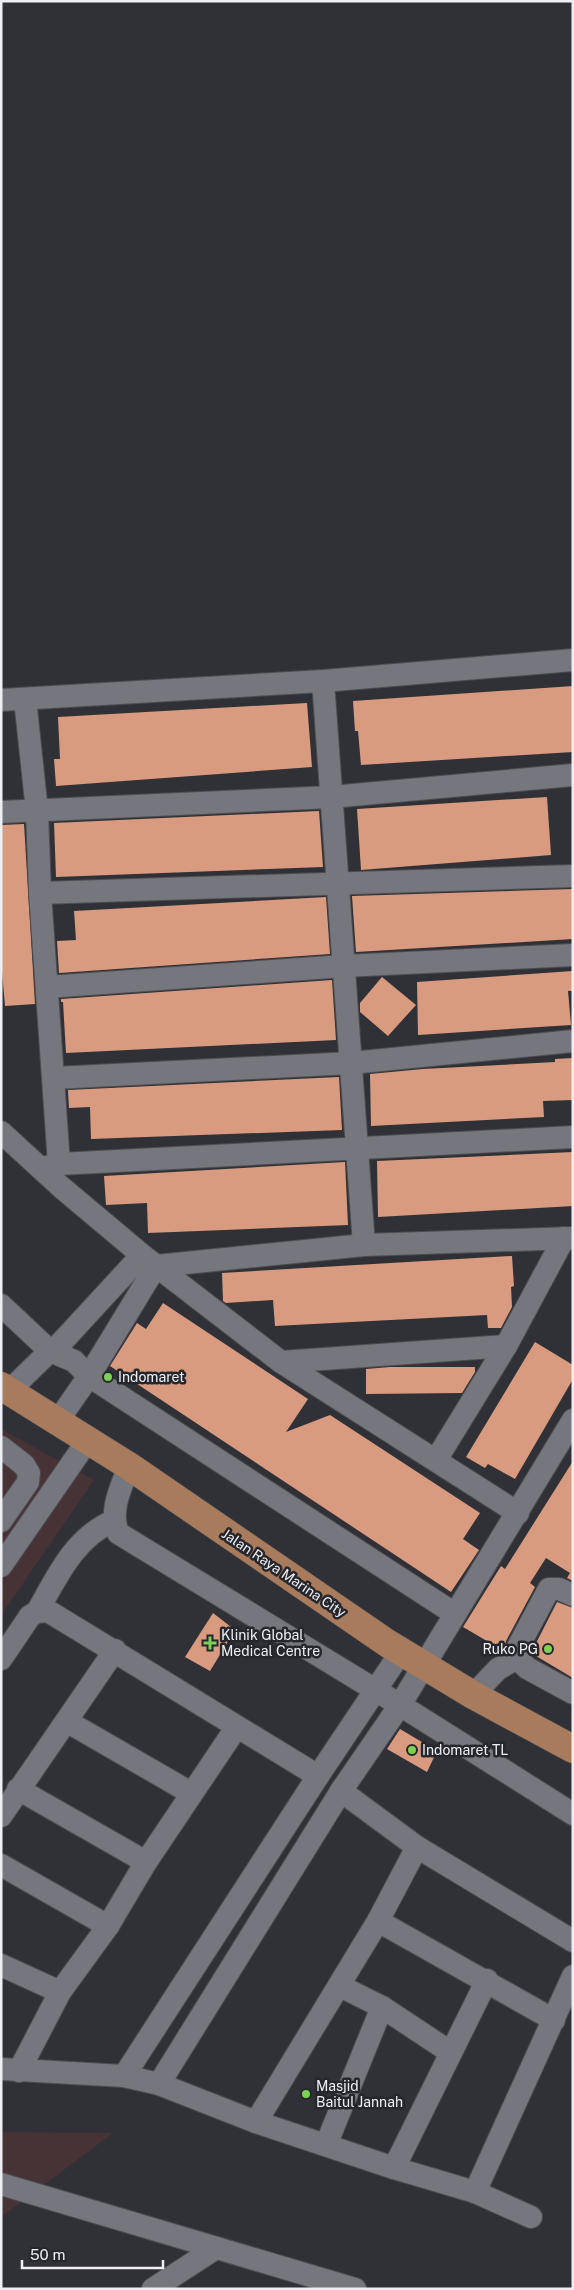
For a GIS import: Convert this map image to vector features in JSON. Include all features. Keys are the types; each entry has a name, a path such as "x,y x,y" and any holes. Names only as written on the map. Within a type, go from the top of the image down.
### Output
{"main road":[{"name":"Jalan Raya Marina City","path":"5,1388 129,1466 412,1659 573,1749"}],"street":[{"path":"1,700 323,681 573,660"},
{"path":"323,681 364,1246"},
{"path":"25,699 37,811 40,893 54,1078 50,1166"},
{"path":"1,812 332,797 573,775"},
{"path":"40,893 573,876"},
{"path":"47,987 344,966 573,955"},
{"path":"54,1078 351,1063 573,1041"},
{"path":"1,1132 50,1166 62,1187 149,1260 281,1362 518,1513"},
{"path":"50,1166 573,1137"},
{"path":"5,1388 50,1351 59,1346 149,1260 364,1246 568,1238"},
{"path":"436,1460 506,1346 568,1238"},
{"path":"57,1422 89,1376 149,1260"},
{"path":"1,1305 50,1351 74,1361 89,1376 455,1614"},
{"path":"281,1362 506,1346"},
{"path":"124,2076 318,1776 375,1692 412,1659 455,1614 573,1420"},
{"path":"1,1566 88,1440"},
{"path":"1,1447 24,1465 30,1473 28,1482 1,1521"},
{"path":"129,1466 114,1509 113,1521 118,1533 375,1692 400,1705 573,1814"},
{"path":"1,1659 24,1624 37,1612 68,1557 97,1528 113,1521"},
{"path":"572,1593 559,1589 549,1589 518,1647 518,1658 527,1668 573,1693"},
{"path":"37,1612 48,1611 62,1618 236,1728 318,1776"},
{"path":"1,1816 18,1789 68,1722 115,1650"},
{"path":"474,1695 498,1668 518,1658"},
{"path":"159,2084 359,1764 400,1705 412,1659"},
{"path":"68,1722 191,1793"},
{"path":"236,1728 146,1862 108,1926 60,1992 10,2070 124,2076 159,2084 256,2122 394,2168 475,2192 531,2217"},
{"path":"336,1751 359,1764"},
{"path":"18,1789 146,1862"},
{"path":"342,1791 417,1847 573,1941"},
{"path":"256,2122 340,1986 378,1921 417,1847"},
{"path":"1,1866 108,1926"},
{"path":"231,1911 256,1927"},
{"path":"378,1921 488,1980 554,2020"},
{"path":"1,1965 60,1992"},
{"path":"475,2192 573,1976"},
{"path":"394,2168 450,2052 488,1980"},
{"path":"340,1986 382,2007 450,2052"},
{"path":"326,2145 382,2007"},
{"path":"1,2184 355,2289"},
{"path":"153,2289 216,2248"}],"shaded area":[{"path":"1,1429 94,1480 1,1615"},
{"path":"1,2132 113,2133 1,2217"}],"building":[{"path":"573,686 573,752 361,765 358,731 355,731 353,701"},
{"path":"307,703 312,767 56,786 54,759 60,759 58,717"},
{"path":"547,797 551,855 361,870 357,809"},
{"path":"319,811 323,867 56,877 54,823"},
{"path":"24,824 35,1004 5,1006 1,960 1,825"},
{"path":"573,889 573,939 356,952 352,896"},
{"path":"326,897 330,954 59,973 57,941 76,940 74,911"},
{"path":"573,971 573,991 568,991 571,1025 418,1035 417,982"},
{"path":"382,977 416,1005 388,1036 360,1012 360,1003"},
{"path":"332,980 336,1040 66,1053 63,1002 61,1002 61,999"},
{"path":"573,1058 573,1100 543,1101 544,1117 371,1126 370,1074 423,1069 555,1062 555,1059"},
{"path":"339,1077 342,1130 91,1139 90,1107 69,1108 68,1090"},
{"path":"573,1152 573,1206 378,1217 377,1161"},
{"path":"345,1162 348,1225 148,1233 147,1203 106,1205 104,1176"},
{"path":"512,1256 514,1286 511,1287 512,1307 501,1328 488,1328 487,1315 275,1326 273,1300 226,1303 223,1301 222,1273"},
{"path":"163,1303 308,1399 286,1432 330,1415 480,1513 463,1539 479,1550 451,1592 110,1366 137,1323 146,1329"},
{"path":"535,1342 573,1365 573,1379 515,1479 488,1464 485,1468 466,1457"},
{"path":"390,1367 475,1367 475,1372 462,1393 366,1394 366,1369"},
{"path":"573,1461 573,1581 567,1578 570,1573 546,1558 530,1583 535,1587 506,1641 504,1651 463,1627 501,1566 505,1569"},
{"path":"557,1602 573,1608 573,1678 531,1653"},
{"name":"Klinik Global Medical Centre","path":"213,1613 235,1630 210,1671 185,1657"},
{"name":"Indomaret TL","path":"400,1729 437,1751 427,1772 387,1749"}],"place":[{"name":"Indomaret","path":"108,1377"},
{"name":"Klinik Global Medical Centre","path":"210,1643"},
{"name":"Ruko PG","path":"548,1649"},
{"name":"Indomaret TL","path":"412,1750"},
{"name":"Masjid Baitul Jannah","path":"306,2094"}]}
